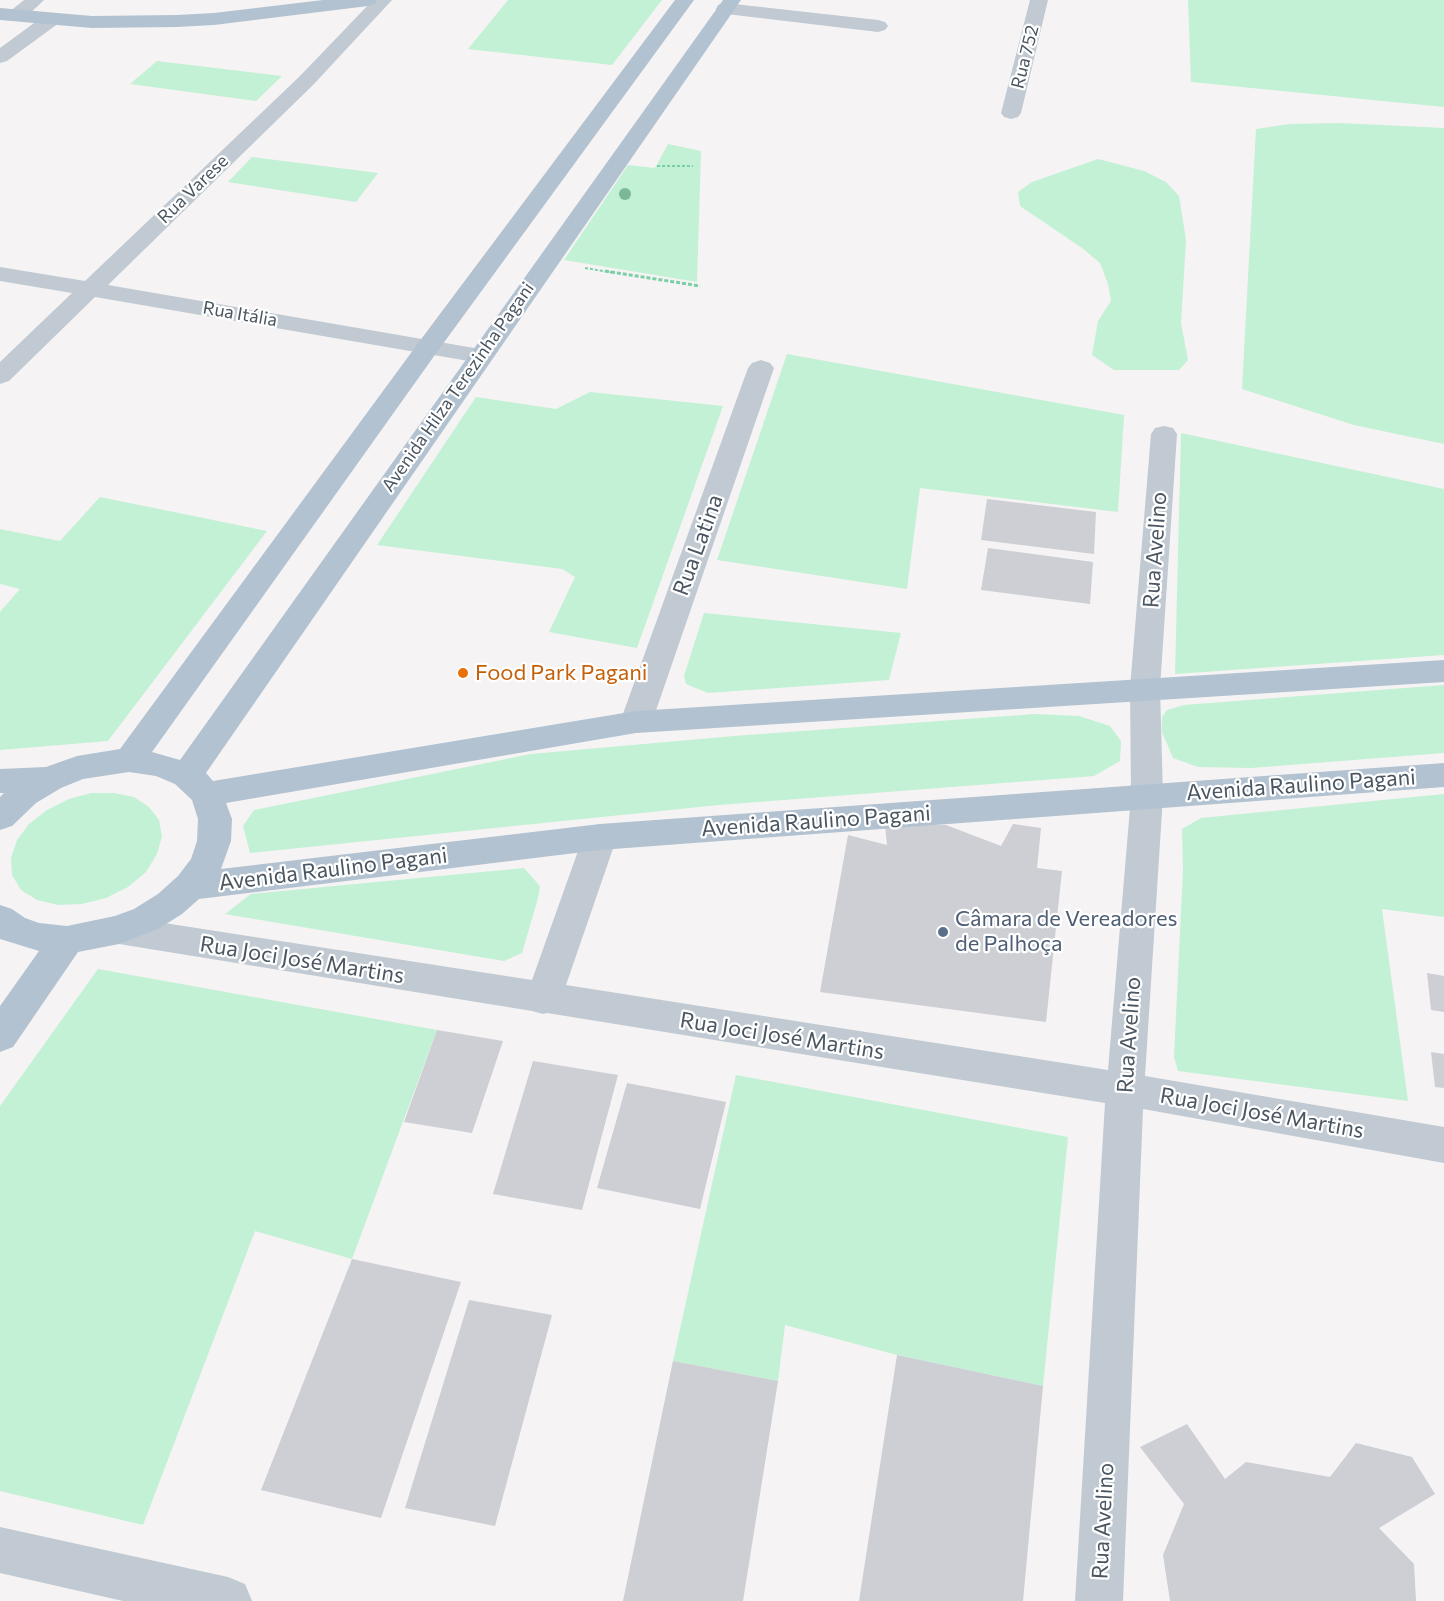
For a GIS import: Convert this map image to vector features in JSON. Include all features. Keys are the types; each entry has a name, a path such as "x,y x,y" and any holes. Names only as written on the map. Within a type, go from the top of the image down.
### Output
{"main road":[{"path":"8,15 140,22 196,20 368,0"},
{"name":"Avenida Hilza Terezinha Pagani","path":"129,760 428,347 686,0"},
{"name":"Avenida Hilza Terezinha Pagani","path":"196,785 480,356 729,4"},
{"path":"196,785 636,722 1145,688 1444,671"},
{"path":"0,817 24,794 49,779 77,768 129,760 159,765 196,785 215,819 214,841 206,864 190,885 170,904 146,919 119,930 67,940 4,931"},
{"name":"Avenida Raulino Pagani","path":"190,885 600,837 1444,775"},
{"path":"0,781 49,779"},
{"path":"0,1036 67,940"}],"street":[{"path":"8,15 35,0"},
{"name":"Rua Varese","path":"0,376 306,81 383,0"},
{"name":"Rua 752","path":"1011,113 1039,0"},
{"path":"729,4 878,26"},
{"path":"0,57 52,19"},
{"name":"Rua Itália","path":"0,274 480,356"},
{"name":"Rua Latina","path":"636,722 761,368"},
{"name":"Rua Avelino","path":"1099,1601 1125,1089 1147,796 1145,688 1164,434"},
{"path":"543,999 600,837"},
{"name":"Rua Joci José Martins","path":"119,930 543,999 1125,1089 1444,1145"},
{"path":"0,1550 228,1601"}],"path":[{"path":"546,262 700,286"}],"green space":[{"path":"508,0 662,0 612,65 468,49"},
{"path":"1188,0 1444,0 1444,107 1191,82"},
{"path":"157,61 282,76 256,101 130,84"},
{"path":"1339,123 1444,128 1444,444 1354,425 1242,389 1256,129 1290,124"},
{"path":"668,144 701,151 697,282 564,260 628,165 655,168"},
{"path":"252,157 378,173 356,202 228,182"},
{"path":"1098,159 1144,171 1166,182 1179,196 1186,240 1181,323 1188,360 1179,370 1114,370 1092,355 1098,321 1111,301 1108,284 1100,263 1020,206 1018,192 1032,182"},
{"path":"787,354 1124,415 1118,512 920,488 907,589 717,560"},
{"path":"590,392 723,406 637,648 549,632 575,577 562,569 377,545 476,397 556,409"},
{"path":"1181,433 1444,489 1444,655 1175,674"},
{"path":"100,497 267,531 108,741 0,750 0,612 20,589 0,584 0,529 60,541"},
{"path":"704,613 901,633 889,680 708,693 686,684 684,676"},
{"path":"1444,685 1444,753 1251,768 1198,767 1173,758 1162,732 1162,717 1167,710 1184,705"},
{"path":"1035,714 1079,716 1110,726 1121,741 1120,761 1094,776 719,805 250,853 243,826 254,810 531,754 734,736"},
{"path":"91,793 114,793 134,797 149,807 159,820 162,836 157,854 146,872 128,887 106,898 82,904 58,905 37,900 21,890 12,875 11,858 17,840 29,824 47,810 69,799"},
{"path":"1444,794 1444,917 1382,909 1408,1101 1178,1071 1174,1057 1183,870 1182,829 1201,818"},
{"path":"524,868 540,886 538,898 522,953 504,961 225,914 251,894"},
{"path":"98,969 437,1030 352,1259 255,1231 143,1525 0,1491 0,1106"},
{"path":"736,1075 1068,1137 1043,1386 897,1355 785,1325 778,1381 673,1361"}],"building":[{"path":"987,499 1096,512 1094,554 981,540"},
{"path":"988,548 1093,562 1090,604 981,590"},
{"name":"Câmara de Vereadores de Palhoça","path":"1013,824 1041,828 1037,868 1062,871 1046,1022 820,992 848,835 887,845 885,825 946,825 1001,846"},
{"path":"1427,973 1444,976 1444,1012 1431,1010"},
{"path":"437,1030 503,1041 472,1133 404,1122"},
{"path":"1431,1052 1444,1054 1444,1088 1435,1087"},
{"path":"533,1061 618,1075 582,1210 493,1194"},
{"path":"627,1083 726,1102 700,1209 597,1188"},
{"path":"352,1259 461,1282 381,1518 261,1490"},
{"path":"469,1300 552,1315 495,1526 405,1508"},
{"path":"897,1355 1043,1386 1023,1601 859,1601"},
{"path":"673,1361 778,1381 743,1601 623,1601"},
{"path":"1187,1424 1225,1479 1246,1462 1330,1477 1356,1443 1412,1457 1435,1494 1379,1528 1414,1564 1416,1601 1170,1601 1163,1555 1184,1504 1140,1447"}],"place":[{"name":"Food Park Pagani","path":"463,673"},
{"name":"Câmara de Vereadores de Palhoça","path":"943,932"}]}
